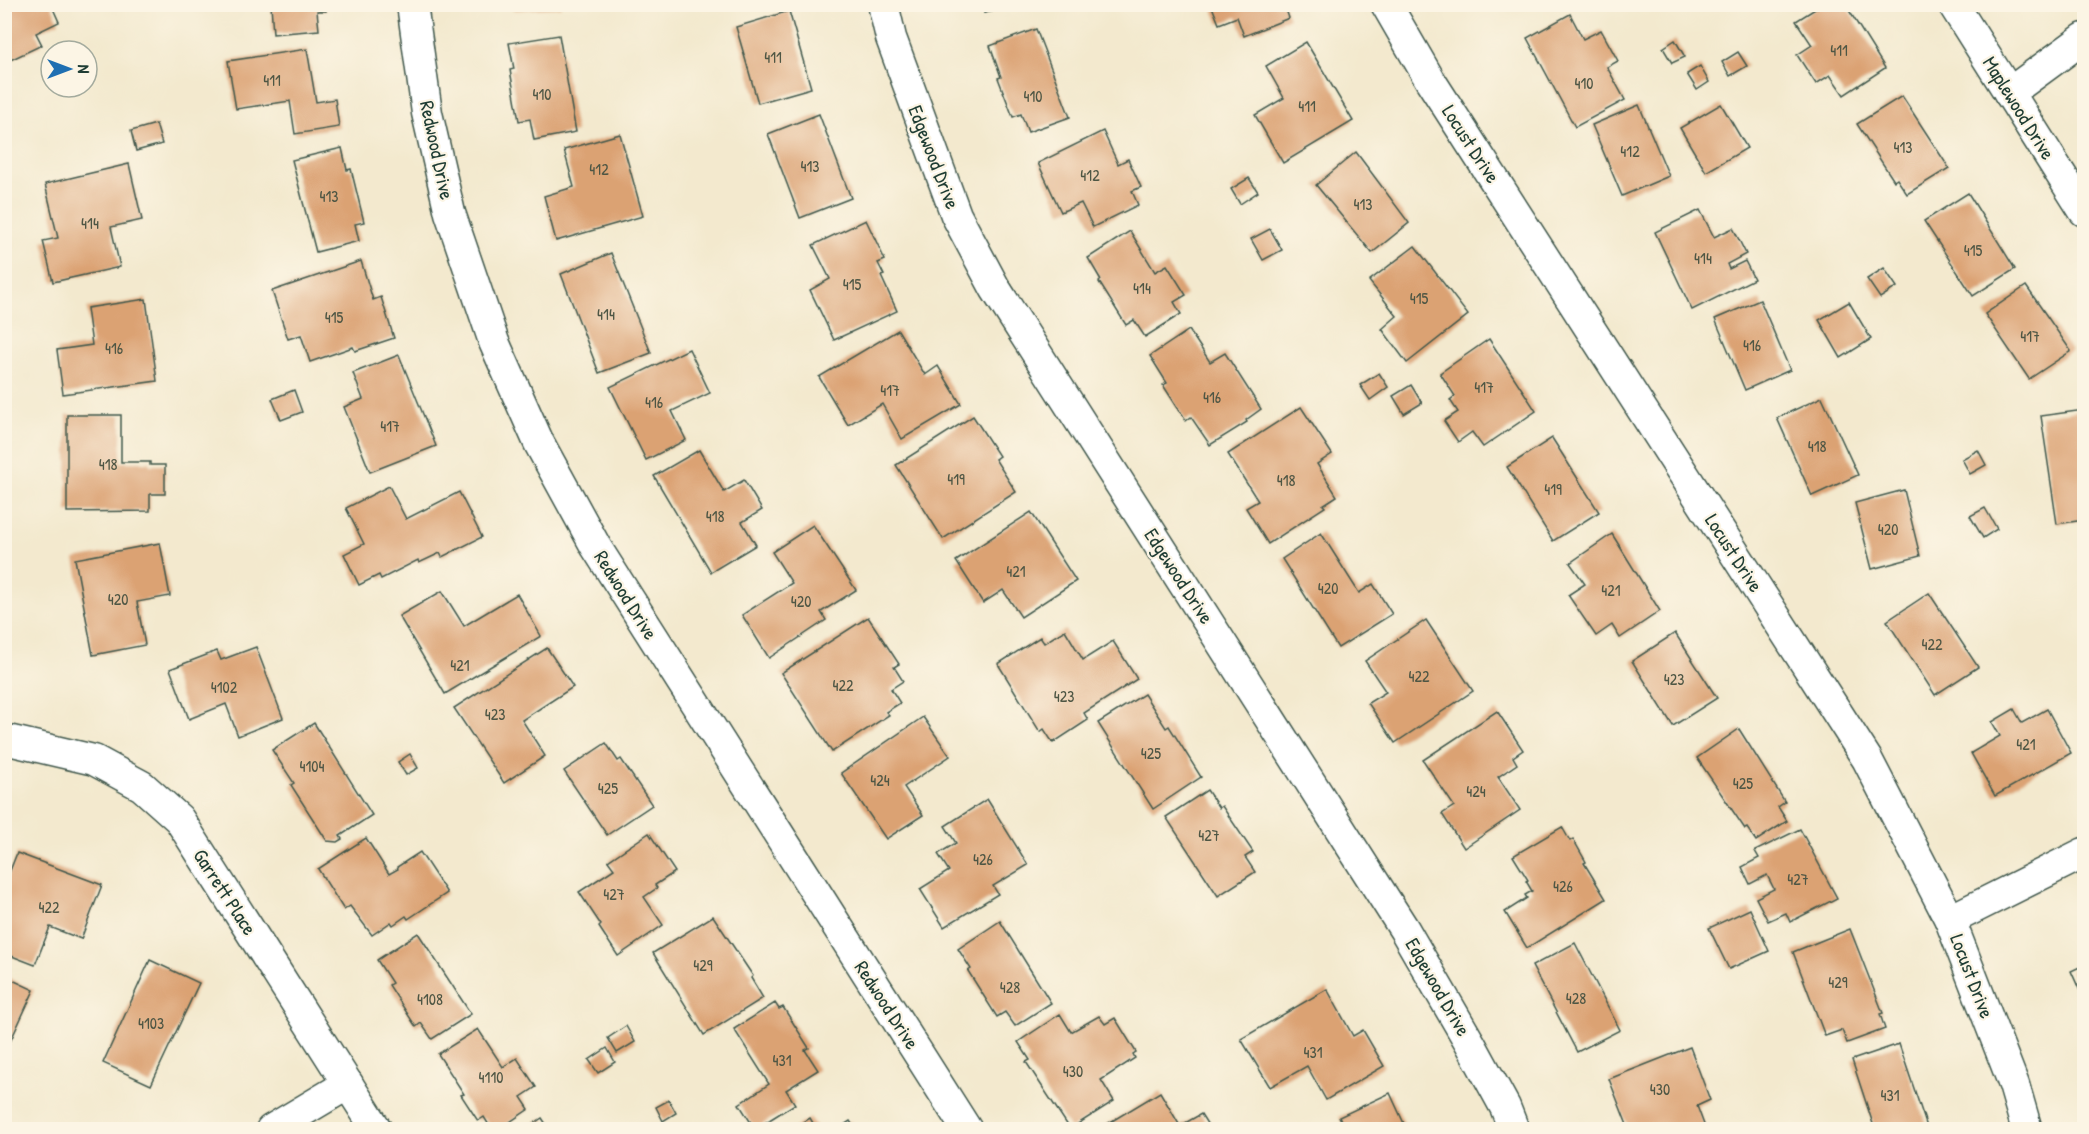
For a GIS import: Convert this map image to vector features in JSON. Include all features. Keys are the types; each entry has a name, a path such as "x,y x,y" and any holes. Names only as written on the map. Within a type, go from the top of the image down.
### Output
{"street":[{"name":"Redwood Drive","path":"412,4 428,113 450,213 494,342 539,443 596,547 967,1130"},
{"name":"Edgewood Drive","path":"883,4 891,39 956,215 995,288 1415,946 1495,1089 1514,1130"},
{"name":"Locust Drive","path":"1386,4 1430,81 1867,759 1950,920 2014,1085 2027,1130"},
{"name":"Maplewood Drive","path":"1953,4 2085,212"},
{"path":"2009,93 2085,38"},
{"name":"Garrett Place","path":"4,739 94,760 142,786 179,819 377,1130"},
{"path":"1950,920 2085,854"},
{"path":"272,1130 348,1084"}],"building":[{"path":"4,4 51,4 59,22 36,33 39,46 4,63"},
{"path":"271,4 325,4 326,11 317,11 319,30 273,34"},
{"path":"512,4 561,4 561,7 512,10"},
{"path":"982,4 1020,4 1020,6 984,13"},
{"path":"1211,4 1284,4 1289,18 1244,36 1237,17 1219,24"},
{"path":"1823,4 1845,4 1885,68 1844,95 1830,75 1816,84 1797,55 1812,45 1796,21"},
{"path":"789,11 811,88 758,103 736,27"},
{"path":"1570,14 1583,39 1601,30 1618,61 1607,67 1625,100 1575,127 1527,38"},
{"path":"1036,29 1070,117 1028,132 1021,114 1013,117 998,78 1001,77 990,46"},
{"path":"559,35 576,132 534,140 530,119 519,121 510,70 514,69 509,43"},
{"path":"1675,40 1685,57 1672,63 1663,48"},
{"path":"1306,42 1353,121 1283,163 1255,115 1284,98 1266,66"},
{"path":"307,49 316,102 335,99 339,127 295,134 290,101 236,109 228,61"},
{"path":"1738,52 1747,66 1730,76 1722,62"},
{"path":"1700,66 1709,82 1697,90 1687,74"},
{"path":"1902,96 1949,168 1907,194 1897,179 1894,181 1857,124"},
{"path":"1721,104 1747,148 1706,172 1680,128"},
{"path":"1639,105 1669,176 1622,196 1592,125"},
{"path":"819,114 851,198 800,218 768,134"},
{"path":"156,124 162,144 136,151 131,131"},
{"path":"1103,131 1118,164 1128,159 1141,187 1132,191 1138,205 1093,227 1081,203 1061,212 1038,163"},
{"path":"620,134 643,216 556,241 544,196 574,187 564,150"},
{"path":"342,148 347,170 351,169 364,222 355,224 359,241 316,252 292,160"},
{"path":"1356,152 1409,223 1372,253 1316,185"},
{"path":"129,164 142,220 111,227 120,267 53,282 43,241 58,238 45,184"},
{"path":"1249,178 1258,192 1240,204 1231,189"},
{"path":"1968,193 2015,269 1973,296 1924,221"},
{"path":"1700,210 1714,237 1733,228 1746,254 1727,264 1729,269 1745,261 1754,279 1692,310 1655,232"},
{"path":"866,220 885,260 878,263 884,275 881,276 897,311 834,340 810,290 830,279 813,245"},
{"path":"1270,229 1282,250 1263,260 1251,239"},
{"path":"1130,231 1155,272 1167,265 1186,295 1174,302 1181,314 1145,337 1134,320 1126,325 1099,282 1101,280 1088,258"},
{"path":"1415,246 1468,315 1407,363 1382,329 1397,316 1369,281"},
{"path":"611,253 651,353 599,373 561,274"},
{"path":"361,261 373,300 381,297 394,338 355,351 353,347 310,362 301,335 288,339 272,291"},
{"path":"1884,268 1897,287 1880,298 1867,279"},
{"path":"2026,286 2071,351 2029,379 1985,314"},
{"path":"146,299 157,381 63,394 57,350 92,345 87,308"},
{"path":"1760,300 1790,370 1745,390 1715,319"},
{"path":"1849,302 1871,339 1841,358 1819,320"},
{"path":"898,330 925,375 938,366 961,404 902,439 882,404 848,425 819,377"},
{"path":"1189,330 1210,362 1225,353 1261,409 1246,420 1247,422 1210,445 1191,417 1186,421 1163,385 1167,383 1150,356"},
{"path":"1489,339 1536,411 1483,447 1472,432 1458,442 1444,421 1458,412 1450,400 1455,396 1440,373"},
{"path":"689,349 710,393 672,411 686,440 646,460 610,387"},
{"path":"399,355 436,446 370,472 344,407 363,399 353,373"},
{"path":"1379,373 1388,387 1370,400 1360,385"},
{"path":"1411,385 1422,403 1404,414 1393,396"},
{"path":"294,390 302,412 281,420 272,399"},
{"path":"1822,397 1858,475 1812,496 1777,418"},
{"path":"1301,407 1332,454 1317,464 1337,496 1323,505 1325,507 1268,544 1246,508 1258,501 1228,454"},
{"path":"2084,410 2084,520 2057,524 2041,416"},
{"path":"67,415 121,415 121,462 150,462 150,465 165,465 165,494 150,494 150,511 67,512"},
{"path":"973,416 999,456 995,459 1016,492 943,539 896,465"},
{"path":"1552,438 1599,512 1553,541 1507,467"},
{"path":"699,450 724,492 744,480 762,510 742,522 756,545 711,572 654,476"},
{"path":"1978,450 1986,465 1970,474 1962,459"},
{"path":"389,486 406,519 459,492 482,537 442,557 440,553 419,563 418,560 381,579 379,575 359,585 344,554 364,544 346,508"},
{"path":"1904,490 1920,556 1872,569 1855,503"},
{"path":"1985,508 1997,529 1983,538 1970,516"},
{"path":"1031,512 1076,581 1021,617 1003,590 983,603 956,561"},
{"path":"813,525 856,590 821,612 826,620 769,658 742,615 792,583 772,552"},
{"path":"1321,533 1359,593 1373,584 1392,614 1338,648 1282,559"},
{"path":"1612,534 1660,611 1620,638 1612,625 1596,636 1568,595 1585,584 1570,563"},
{"path":"160,543 170,596 137,602 145,645 93,655 75,559"},
{"path":"442,591 464,626 517,594 541,636 445,694 399,616"},
{"path":"1929,593 1978,667 1935,695 1887,621"},
{"path":"868,617 899,664 894,667 903,681 891,689 900,703 886,712 889,715 832,752 781,673"},
{"path":"1426,620 1473,691 1395,743 1368,703 1386,692 1365,661"},
{"path":"1065,630 1083,660 1113,641 1137,679 1084,713 1088,720 1053,743 1044,729 1040,732 998,664 1040,637 1044,643"},
{"path":"1675,633 1717,698 1673,726 1632,661"},
{"path":"256,647 283,718 238,736 226,704 189,719 170,669 217,651 221,660"},
{"path":"547,648 573,687 522,720 545,756 504,783 454,708"},
{"path":"1144,694 1166,728 1169,726 1201,777 1153,809 1098,723"},
{"path":"2014,709 2022,723 2047,709 2071,753 1995,796 1971,753 2000,736 1992,722"},
{"path":"1497,711 1523,750 1513,757 1517,764 1498,777 1520,810 1464,848 1442,814 1454,806 1423,760"},
{"path":"923,717 950,756 904,787 923,815 886,839 841,773"},
{"path":"314,723 372,815 340,836 342,839 337,842 327,841 291,785 294,783 272,750"},
{"path":"1739,729 1785,802 1778,807 1787,821 1756,841 1747,828 1745,829 1697,758"},
{"path":"606,743 618,761 621,759 652,805 607,835 564,771"},
{"path":"410,754 418,768 406,775 398,762"},
{"path":"1207,790 1219,808 1222,806 1253,852 1245,857 1255,872 1218,896 1166,817"},
{"path":"987,799 1028,865 993,886 998,894 944,927 920,889 949,871 938,854 956,843 945,826"},
{"path":"1562,827 1570,841 1573,839 1586,862 1584,863 1606,899 1527,948 1505,912 1527,898 1525,895 1532,891 1513,856"},
{"path":"1800,829 1837,898 1790,922 1786,913 1768,921 1756,898 1774,889 1767,875 1750,884 1742,867 1759,858 1755,851"},
{"path":"649,833 675,872 655,885 657,888 644,897 663,925 618,956 579,892 614,869 608,861"},
{"path":"366,838 389,874 420,852 447,893 408,919 406,916 393,925 391,922 372,935 350,906 344,910 318,869"},
{"path":"17,853 102,885 81,939 50,927 35,965 4,953 4,886"},
{"path":"1750,909 1769,951 1729,969 1709,928"},
{"path":"713,916 753,976 751,978 763,998 704,1035 653,953"},
{"path":"1000,921 1051,1003 1015,1026 1005,1012 997,1017 968,971 971,969 958,949"},
{"path":"1850,929 1883,1013 1880,1014 1885,1029 1847,1043 1842,1030 1825,1036 1793,952"},
{"path":"418,933 471,1014 432,1039 421,1023 416,1027 389,985 392,983 377,960"},
{"path":"1575,943 1620,1030 1577,1052 1532,966"},
{"path":"150,960 199,983 151,1085 103,1063"},
{"path":"2084,965 2084,1000 2071,971"},
{"path":"4,976 34,990 4,1055"},
{"path":"1327,989 1353,1036 1363,1030 1384,1066 1326,1100 1307,1066 1270,1087 1241,1039"},
{"path":"775,1003 779,1009 783,1007 809,1048 805,1050 818,1070 786,1090 795,1104 755,1129 739,1104 769,1084 734,1029"},
{"path":"1060,1014 1071,1032 1099,1016 1105,1024 1115,1018 1136,1052 1133,1054 1135,1058 1101,1080 1114,1101 1070,1129 1026,1062 1030,1060 1018,1042"},
{"path":"626,1026 635,1042 617,1053 608,1038"},
{"path":"478,1029 503,1067 517,1058 536,1087 521,1097 529,1109 498,1130 492,1130 484,1117 478,1121 461,1095 464,1094 438,1054"},
{"path":"1899,1044 1928,1130 1875,1130 1852,1060"},
{"path":"1690,1047 1710,1100 1697,1106 1706,1130 1629,1130 1609,1079"},
{"path":"607,1048 615,1062 598,1073 589,1060"},
{"path":"1160,1092 1180,1126 1201,1114 1211,1130 1097,1130"},
{"path":"1390,1093 1407,1130 1345,1130 1339,1117"},
{"path":"669,1100 676,1113 663,1121 656,1107"},
{"path":"542,1118 550,1130 524,1130"},
{"path":"810,1118 817,1130 791,1130"},
{"path":"850,1121 856,1130 836,1130"}]}
